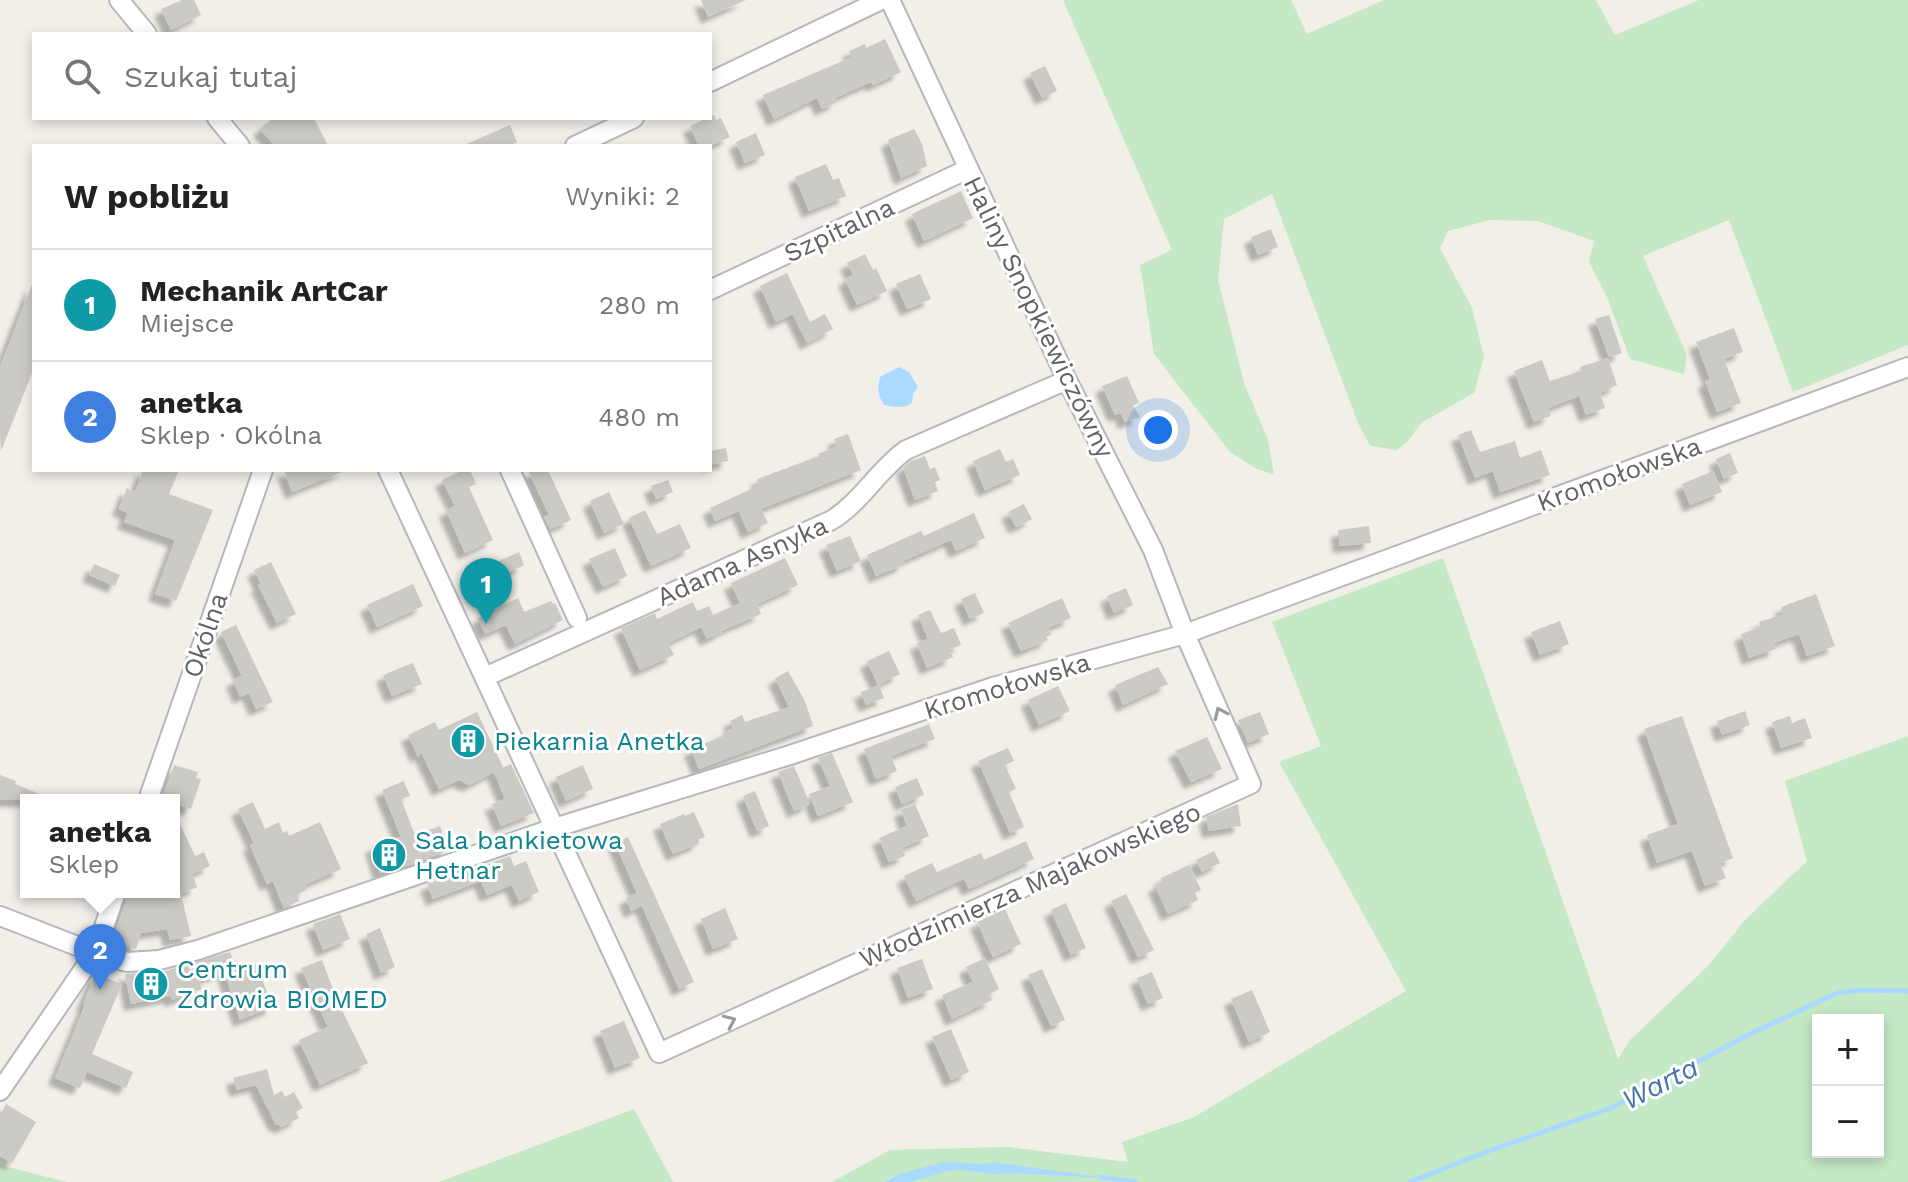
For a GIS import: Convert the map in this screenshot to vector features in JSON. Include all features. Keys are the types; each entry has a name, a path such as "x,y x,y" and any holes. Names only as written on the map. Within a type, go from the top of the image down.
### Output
{"street":[{"path":"119,0 145,32"},
{"path":"712,81 881,0"},
{"name":"Haliny Snopkiewiczówny","path":"890,0 1067,380 1153,550 1185,634"},
{"path":"219,120 238,144"},
{"path":"579,144 630,120"},
{"name":"Szpitalna","path":"712,289 968,169"},
{"name":"Kromołowska","path":"95,953 127,962 140,962 198,950 554,828 790,755 993,687 1185,634 1908,367"},
{"name":"Adama Asnyka","path":"485,677 832,520 849,508 906,450 1067,380"},
{"name":"Okólna","path":"150,794 262,472"},
{"path":"389,472 554,828"},
{"path":"511,472 577,618"},
{"name":"Włodzimierza Majakowskiego","path":"554,828 659,1053 1251,784 1185,634"},
{"path":"0,1091 95,953 114,898"},
{"path":"0,916 95,953"}],"green space":[{"path":"1063,0 1291,0 1307,34 1384,0 1596,0 1615,35 1699,0 1908,0 1908,345 1793,392 1729,220 1643,256 1687,355 1684,374 1630,359 1607,297 1589,262 1594,241 1538,221 1490,220 1448,231 1440,248 1472,308 1484,357 1474,393 1421,423 1397,450 1370,446 1358,423 1272,194 1224,219 1218,280 1244,383 1268,440 1274,475 1257,469 1230,452 1154,354 1140,265 1172,250"},
{"path":"1443,558 1618,1059 1630,1040 1709,965 1745,920 1807,861 1785,781 1908,736 1908,1182 895,1182 894,1176 884,1182 832,1182 890,1150 1008,1147 1128,1162 1122,1142 1194,1117 1406,991 1279,762 1321,746 1272,622"},
{"path":"634,1109 673,1182 439,1182"},
{"path":"0,1165 67,1182 0,1182"}],"water":[{"path":"899,367 909,372 918,387 912,403 902,407 884,405 879,391 880,377"},
{"path":"944,1162 993,1162 1107,1178 958,1170 909,1182 884,1182 899,1174"}],"building":[{"path":"182,0 194,0 201,15 171,30 161,9"},
{"path":"701,0 746,0 708,17"},
{"path":"885,39 901,72 835,98 837,102 822,109 817,98 774,119 763,95 852,57 849,51 865,44 866,48"},
{"path":"1045,66 1057,91 1042,98 1030,73"},
{"path":"712,116 716,120 721,118 730,137 712,145 698,144 690,126 712,120"},
{"path":"271,120 315,120 327,144 273,144 260,129"},
{"path":"510,125 517,142 513,144 467,144"},
{"path":"914,129 922,144 927,166 901,178 888,140"},
{"path":"756,133 765,155 745,163 736,142"},
{"path":"826,164 833,180 839,178 846,196 809,211 795,177"},
{"path":"961,191 973,218 924,241 912,214"},
{"path":"1271,229 1278,247 1258,255 1251,237"},
{"path":"865,254 887,291 857,305 845,279 853,275 847,263"},
{"path":"787,273 810,322 825,314 833,329 807,343 793,314 776,322 760,286"},
{"path":"920,274 931,299 907,309 896,284"},
{"path":"32,285 32,373 1,451 0,367"},
{"path":"1609,315 1622,353 1609,357 1595,319"},
{"path":"1734,328 1743,352 1724,359 1741,403 1717,412 1705,381 1710,379 1696,342"},
{"path":"1608,358 1617,385 1600,393 1605,408 1586,415 1579,396 1548,408 1551,416 1534,422 1514,371 1542,360 1550,381"},
{"path":"1127,376 1139,403 1133,405 1140,417 1125,422 1121,413 1115,415 1102,386"},
{"path":"1471,430 1480,452 1515,441 1520,458 1541,450 1550,475 1500,492 1493,471 1475,478 1458,435"},
{"path":"848,434 861,470 761,509 768,523 748,532 739,511 715,521 710,508 760,485 757,479 819,456 837,446 834,439"},
{"path":"726,448 728,461 712,465 712,451"},
{"path":"1000,449 1006,462 1013,459 1020,475 985,490 973,461"},
{"path":"1730,453 1738,473 1724,479 1716,459"},
{"path":"925,456 930,469 935,467 940,480 935,482 938,491 915,500 903,468"},
{"path":"1713,471 1722,492 1690,505 1682,484"},
{"path":"142,472 178,472 169,494 213,510 176,601 155,594 175,540 124,522 128,513 119,509 127,488 135,492"},
{"path":"285,472 342,472 292,492"},
{"path":"459,472 471,472 476,484 469,487 493,540 465,553 446,510 455,506 442,480"},
{"path":"529,472 549,472 571,520 550,529 544,517 549,515"},
{"path":"668,480 673,492 656,499 651,486"},
{"path":"609,492 624,524 604,533 590,501"},
{"path":"1024,504 1032,519 1016,527 1008,512"},
{"path":"645,510 657,534 680,524 691,548 651,566 629,518"},
{"path":"974,513 985,538 956,551 951,540 876,576 867,555 921,531 924,536"},
{"path":"1369,526 1371,543 1340,546 1338,530"},
{"path":"850,536 861,561 837,571 826,545"},
{"path":"615,548 627,576 603,587 589,559"},
{"path":"519,552 524,565 505,574 499,561"},
{"path":"785,558 798,585 757,604 761,614 707,639 701,627 668,643 674,655 640,670 621,628 655,613 657,619 693,602 697,611 709,606 713,615 740,603 731,583"},
{"path":"271,562 296,614 277,623 254,570"},
{"path":"94,564 120,575 115,586 89,575"},
{"path":"413,584 423,606 377,627 367,605"},
{"path":"1126,588 1133,605 1114,613 1107,596"},
{"path":"975,593 984,613 970,619 961,599"},
{"path":"1816,594 1835,646 1807,656 1799,634 1774,643 1776,649 1749,658 1741,634 1761,627 1759,622 1784,614 1781,607"},
{"path":"518,598 524,612 551,601 563,620 515,644 506,625 485,634 478,618"},
{"path":"1062,598 1071,618 1048,628 1051,635 1046,637 1048,640 1021,651 1008,623"},
{"path":"930,610 941,633 954,628 961,645 949,650 953,657 927,668 917,643 928,639 918,615"},
{"path":"1560,621 1569,644 1540,655 1531,632"},
{"path":"236,625 273,702 256,709 249,693 240,697 233,680 242,676 221,632"},
{"path":"889,651 900,674 878,685 867,661"},
{"path":"413,663 422,684 392,696 383,675"},
{"path":"1158,667 1168,684 1123,705 1115,685"},
{"path":"788,671 805,701 813,726 699,769 691,749 723,736 722,733 733,728 730,721 742,715 745,722 789,707 775,678"},
{"path":"879,685 884,698 866,705 861,692"},
{"path":"1058,686 1070,711 1039,725 1028,700"},
{"path":"1745,711 1750,725 1722,735 1717,721"},
{"path":"477,712 502,768 511,764 534,813 501,826 492,804 505,799 494,772 469,785 459,780 439,789 421,752 418,757 408,735 435,722 439,730"},
{"path":"1260,712 1269,734 1248,743 1238,720"},
{"path":"1682,716 1733,858 1720,863 1726,878 1705,886 1692,851 1657,863 1647,835 1678,824 1644,729"},
{"path":"1790,716 1792,723 1805,718 1812,738 1781,748 1772,722"},
{"path":"929,724 935,739 891,756 897,771 876,779 864,749"},
{"path":"1207,737 1222,769 1191,782 1175,751"},
{"path":"1008,748 1014,761 1005,765 1016,789 1009,792 1024,827 1010,833 978,761"},
{"path":"832,753 853,802 818,816 809,794 830,786 818,758"},
{"path":"174,765 198,772 196,778 201,779 191,809 180,805 180,794 164,794"},
{"path":"583,765 593,789 566,801 556,777"},
{"path":"794,766 810,804 794,811 778,772"},
{"path":"0,775 39,794 20,794 20,800 0,800"},
{"path":"917,778 924,795 902,804 895,787"},
{"path":"404,781 410,796 401,799 415,835 440,826 449,850 380,873 372,846 401,837 382,790"},
{"path":"755,791 769,826 757,831 743,796"},
{"path":"253,802 265,829 279,822 283,833 287,831 289,836 320,822 341,869 304,885 306,890 296,895 299,901 284,908 273,881 267,884 250,845 254,843 238,809"},
{"path":"915,804 929,836 902,848 905,856 889,862 879,838 907,826 901,810"},
{"path":"1238,804 1241,826 1209,831 1206,817"},
{"path":"694,812 705,837 698,840 699,843 673,854 660,824"},
{"path":"180,824 195,856 204,852 210,866 192,874 197,887 181,894 191,936 170,940 167,929 141,933 136,949 112,942 127,898 180,898"},
{"path":"628,837 694,982 679,989 642,906 631,911 626,898 637,893 615,843"},
{"path":"1026,841 1034,859 969,889 964,879 916,901 904,876 932,863 937,872 981,853 984,860"},
{"path":"1214,851 1220,863 1202,872 1196,860"},
{"path":"510,856 514,866 526,861 539,892 519,901 512,885 487,895 481,881 433,899 427,884"},
{"path":"1189,865 1201,890 1195,893 1198,900 1168,914 1155,886 1162,882 1161,878"},
{"path":"1126,894 1154,950 1138,957 1111,901"},
{"path":"1066,903 1086,948 1071,955 1051,910"},
{"path":"725,908 738,939 713,949 701,919"},
{"path":"1005,909 1021,944 993,957 977,922"},
{"path":"340,914 350,939 323,950 313,924"},
{"path":"380,928 395,967 381,973 366,934"},
{"path":"230,952 237,971 256,964 273,1007 240,1020 224,971 199,980 202,989 172,1000 170,996 131,1004 125,974 162,972"},
{"path":"985,958 999,989 989,994 992,1000 952,1019 942,995 973,982 966,967"},
{"path":"922,959 933,989 908,998 897,968"},
{"path":"322,960 337,1000 368,1063 320,1085 299,1040 328,1027 301,968"},
{"path":"1042,969 1065,1020 1051,1026 1028,975"},
{"path":"1152,972 1163,998 1148,1004 1137,978"},
{"path":"95,974 122,984 92,1054 133,1072 126,1088 87,1072 80,1088 55,1078"},
{"path":"1252,990 1270,1032 1249,1042 1231,999"},
{"path":"624,1021 640,1058 615,1068 600,1031"},
{"path":"951,1029 969,1072 951,1080 932,1037"},
{"path":"267,1069 274,1095 282,1091 285,1097 294,1092 303,1108 296,1112 299,1118 281,1127 276,1125 256,1085 237,1090 233,1078"},
{"path":"6,1104 36,1122 12,1163 0,1156 0,1115"}],"waterway":[{"name":"Warta","path":"1410,1182 1611,1108 1750,1034 1837,993 1908,991"},
{"name":"Warta","path":"1100,1177 1135,1182"}],"place":[{"name":"Mechanik ArtCar","path":"486,624"},
{"name":"Piekarnia Anetka","path":"468,741"},
{"name":"Sala bankietowa Hetnar","path":"389,855"},
{"name":"Centrum Zdrowia BIOMED","path":"151,984"},
{"name":"anetka","path":"100,990"}]}
